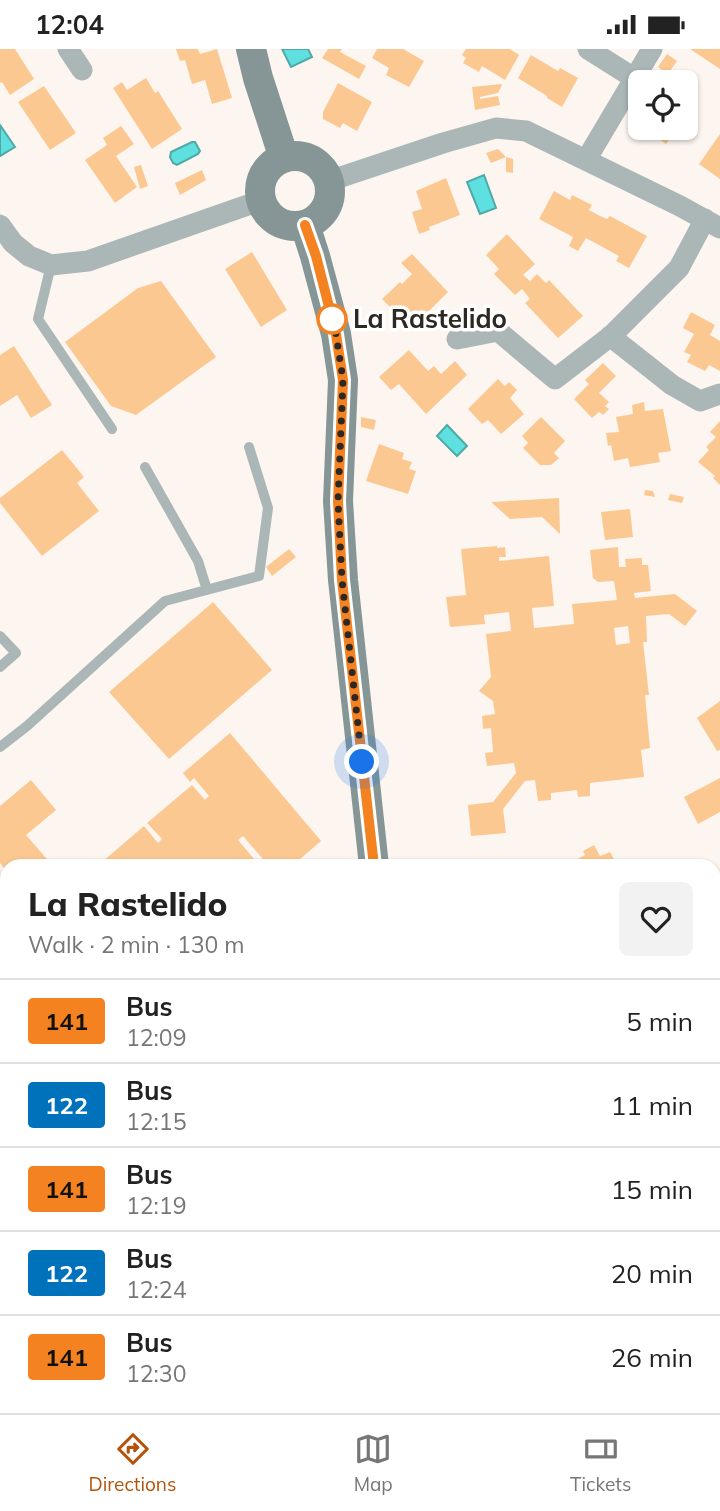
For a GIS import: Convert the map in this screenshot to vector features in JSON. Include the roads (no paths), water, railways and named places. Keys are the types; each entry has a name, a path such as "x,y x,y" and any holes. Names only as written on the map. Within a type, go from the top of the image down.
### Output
{"street":[{"path":"68,49 82,70"},
{"path":"251,49 284,158"},
{"path":"588,49 628,74"},
{"path":"639,70 652,49"},
{"path":"586,160 628,88"},
{"path":"329,181 496,128 526,131 712,224 680,268 610,337 555,379 498,331 457,339"},
{"path":"306,157 324,171 329,181 330,195 326,208 317,218 305,225 291,226 278,221 268,212 261,200 262,180 267,170 284,158 306,157"},
{"path":"0,225 13,243 29,256 51,265 88,261 261,200"},
{"path":"305,225 316,256 336,334 343,380 338,501 342,580 373,859"},
{"path":"610,337 673,385 700,401 720,394"}],"lane":[{"path":"51,265 38,319 112,429"},
{"path":"0,747 27,726 165,601 260,576 268,507 249,447"},
{"path":"145,467 198,561 207,590"},
{"path":"0,636 16,653 0,667"}],"water":[{"path":"282,49 308,49 312,57 291,67"},
{"path":"0,125 15,147 0,156"},
{"path":"195,142 200,151 198,154 177,165 173,163 171,152"},
{"path":"484,175 496,208 480,214 467,182"},
{"path":"447,425 467,446 457,456 437,436"}],"place":[{"name":"La Rastelido","path":"332,319"}]}
